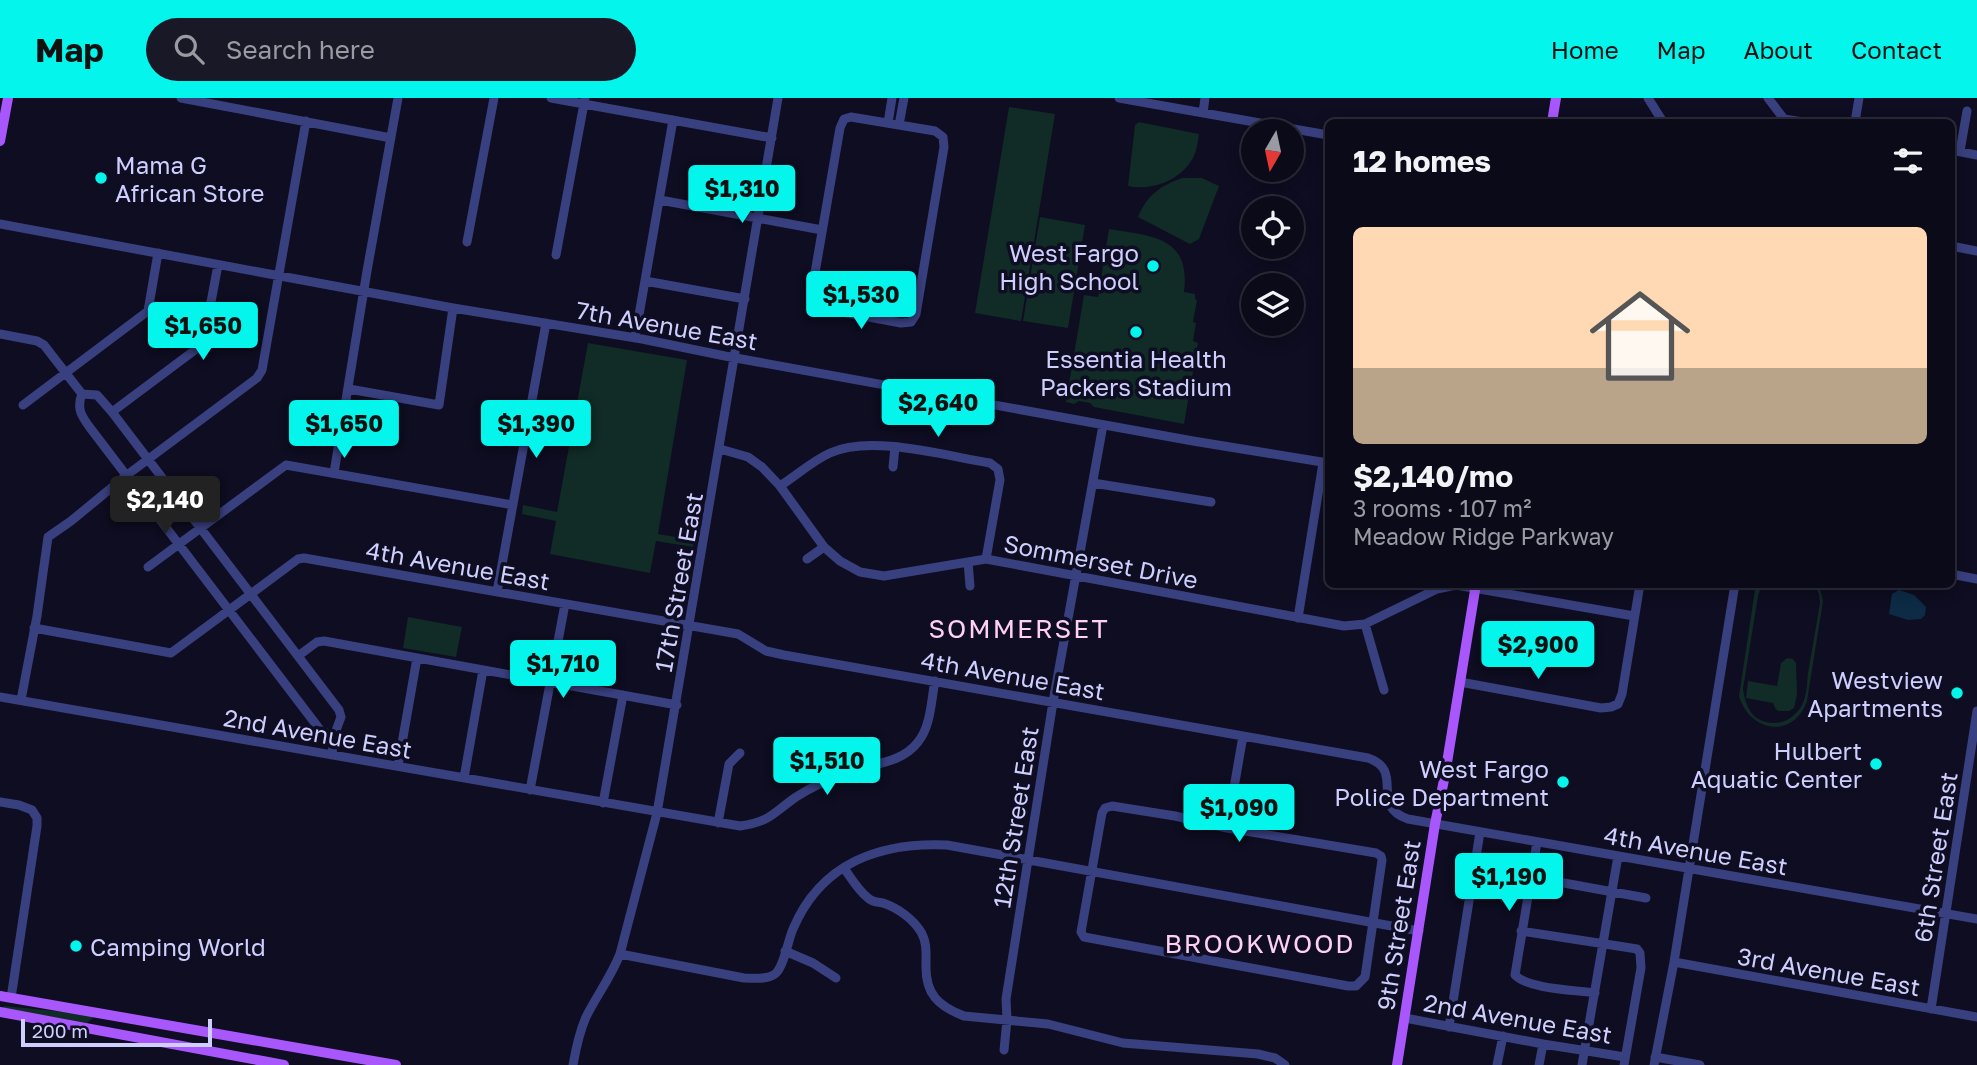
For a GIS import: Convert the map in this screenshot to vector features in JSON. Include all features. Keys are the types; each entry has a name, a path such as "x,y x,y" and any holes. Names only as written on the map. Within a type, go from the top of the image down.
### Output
{"main road":[{"path":"0,141 8,98"},
{"path":"1552,119 1556,98"},
{"name":"9th Street East","path":"1397,1065 1476,588"},
{"path":"6,997 396,1065"},
{"path":"0,1012 284,1065"},
{"path":"90,1029 101,1020 115,1020 144,1027 158,1024"},
{"path":"163,1043 174,1038 214,1045 222,1043 228,1035"}],"street":[{"path":"181,98 391,138"},
{"path":"334,473 398,98"},
{"path":"467,242 494,98"},
{"path":"551,98 584,101 772,138"},
{"name":"17th Street East","path":"573,1065 584,1023 613,972 620,954 657,813 778,98"},
{"path":"888,123 892,98"},
{"path":"899,125 904,98"},
{"path":"1119,98 1325,134"},
{"path":"1203,113 1205,98"},
{"path":"1648,98 1661,119"},
{"path":"1768,98 1782,119"},
{"path":"1856,119 1859,98"},
{"path":"556,255 584,101"},
{"path":"1968,111 1956,151 1977,155"},
{"path":"851,117 899,125 935,131 943,137 944,146 916,314 911,322 901,323 821,309 814,304 811,296 840,128 844,119 851,117"},
{"path":"635,338 673,120"},
{"path":"21,700 48,537 257,378 262,370 306,121"},
{"path":"660,200 822,230"},
{"name":"7th Avenue East","path":"0,225 1325,463"},
{"path":"1955,247 1977,251"},
{"path":"23,405 148,311 158,253"},
{"path":"112,411 203,344 218,265"},
{"path":"645,281 745,299"},
{"path":"348,388 439,405 453,308"},
{"path":"497,592 546,323"},
{"path":"0,334 37,341 44,345 82,394 96,395 112,411 339,710 341,717 334,736 332,755"},
{"path":"82,394 80,414 321,731 334,736"},
{"name":"12th Street East","path":"1004,1050 1006,999 1028,859 1053,702 1103,425"},
{"path":"780,486 828,454 849,446 871,444 990,463 998,469 1000,480 986,559"},
{"path":"892,467 895,447"},
{"name":"Sommerset Drive","path":"720,449 748,457 762,467 780,486 824,547 840,561 860,572 884,576 986,559 1344,626 1365,624 1442,588"},
{"path":"148,567 286,465 513,505"},
{"path":"1298,618 1325,469"},
{"path":"1093,483 1212,502"},
{"path":"807,559 824,547"},
{"name":"4th Avenue East","path":"34,628 171,653 298,559 304,558 738,634 766,650 784,656 1377,761 1386,772 1391,809 1397,815 1408,819 1977,919"},
{"path":"968,562 970,586"},
{"path":"1955,575 1977,579"},
{"name":"Sommerset Drive","path":"1487,588 1634,616"},
{"path":"1461,682 1601,708 1618,704 1622,694 1639,588"},
{"path":"1700,1065 1655,1061 1674,962 1734,588"},
{"path":"530,790 565,604"},
{"path":"1365,624 1384,690"},
{"path":"298,656 317,642 324,641 677,705"},
{"path":"398,766 418,658"},
{"path":"464,778 483,670"},
{"path":"657,813 740,826 755,824 766,820 798,796 822,783 852,771 894,760 906,754 925,732 935,681"},
{"path":"603,803 623,695"},
{"name":"2nd Avenue East","path":"0,697 657,813"},
{"name":"6th Street East","path":"1931,1009 1977,711"},
{"path":"1227,828 1243,736"},
{"path":"718,823 729,764 740,753"},
{"path":"0,802 32,810 37,820 6,997"},
{"path":"1112,806 1175,816 1227,828 1381,856 1365,977 1356,986 1084,937 1081,932 1105,808 1112,806"},
{"path":"1449,1027 1480,832"},
{"path":"1537,842 1514,970 1516,977 1533,984 1595,993"},
{"path":"620,954 744,978 764,978 776,973 782,965 799,916 813,895 832,875 874,852 920,844 947,845 1419,930"},
{"path":"1582,1065 1618,856"},
{"path":"844,868 869,900 904,914 921,932 926,950 926,982 936,1000 955,1013 1063,1026 1123,1044 1258,1054 1275,1058 1284,1065"},
{"path":"1531,877 1646,898"},
{"path":"1521,931 1637,949 1640,953 1641,968 1624,1061"},
{"path":"785,951 813,963 836,978"},
{"name":"3rd Avenue East","path":"1674,962 1977,1017"},
{"name":"2nd Avenue East","path":"1405,1018 1585,1050 1624,1061"},
{"path":"1497,1065 1503,1036"},
{"path":"1539,1065 1543,1044"}],"green space":[{"path":"1009,107 1055,114 1021,321 975,313"},
{"path":"1139,122 1199,134 1194,156 1182,172 1157,185 1128,186 1135,125"},
{"path":"1183,178 1202,178 1219,186 1199,239 1190,244 1138,217 1156,192"},
{"path":"1040,217 1085,225 1068,328 1023,321"},
{"name":"Essentia Health Packers Stadium","path":"1109,229 1153,237 1165,242 1181,260 1185,274 1184,292 1195,294 1197,300 1193,341 1198,343 1184,424 1094,407 1090,403 1066,402 1084,295 1098,297"},
{"path":"588,343 687,360 658,534 694,540 693,547 656,541 650,573 550,554 556,521 522,514 523,505 557,512"},
{"path":"1761,588 1743,689 1749,709 1756,717 1766,722 1787,720 1796,714 1802,705 1820,603 1816,588 1820,588 1823,601 1807,701 1801,713 1783,726 1772,727 1752,718 1739,696 1755,590"},
{"path":"408,617 462,627 456,657 403,648"},
{"path":"1787,658 1796,663 1797,695 1794,708 1778,711 1773,703 1746,698 1748,681 1777,686 1781,663"},
{"path":"3,1008 65,1012 93,1018 87,1023"}],"water":[{"path":"1899,590 1914,595 1926,607 1925,615 1921,619 1908,620 1889,614 1892,594"}],"place":[{"name":"Mama G African Store","path":"101,178"},
{"name":"West Fargo High School","path":"1153,266"},
{"name":"Essentia Health Packers Stadium","path":"1136,332"},
{"name":"Westview Apartments","path":"1957,693"},
{"name":"Hulbert Aquatic Center","path":"1876,764"},
{"name":"West Fargo Police Department","path":"1563,782"},
{"name":"Camping World","path":"76,946"}],"district":[{"name":"SOMMERSET","path":"1019,628"},
{"name":"BROOKWOOD","path":"1260,943"}]}
